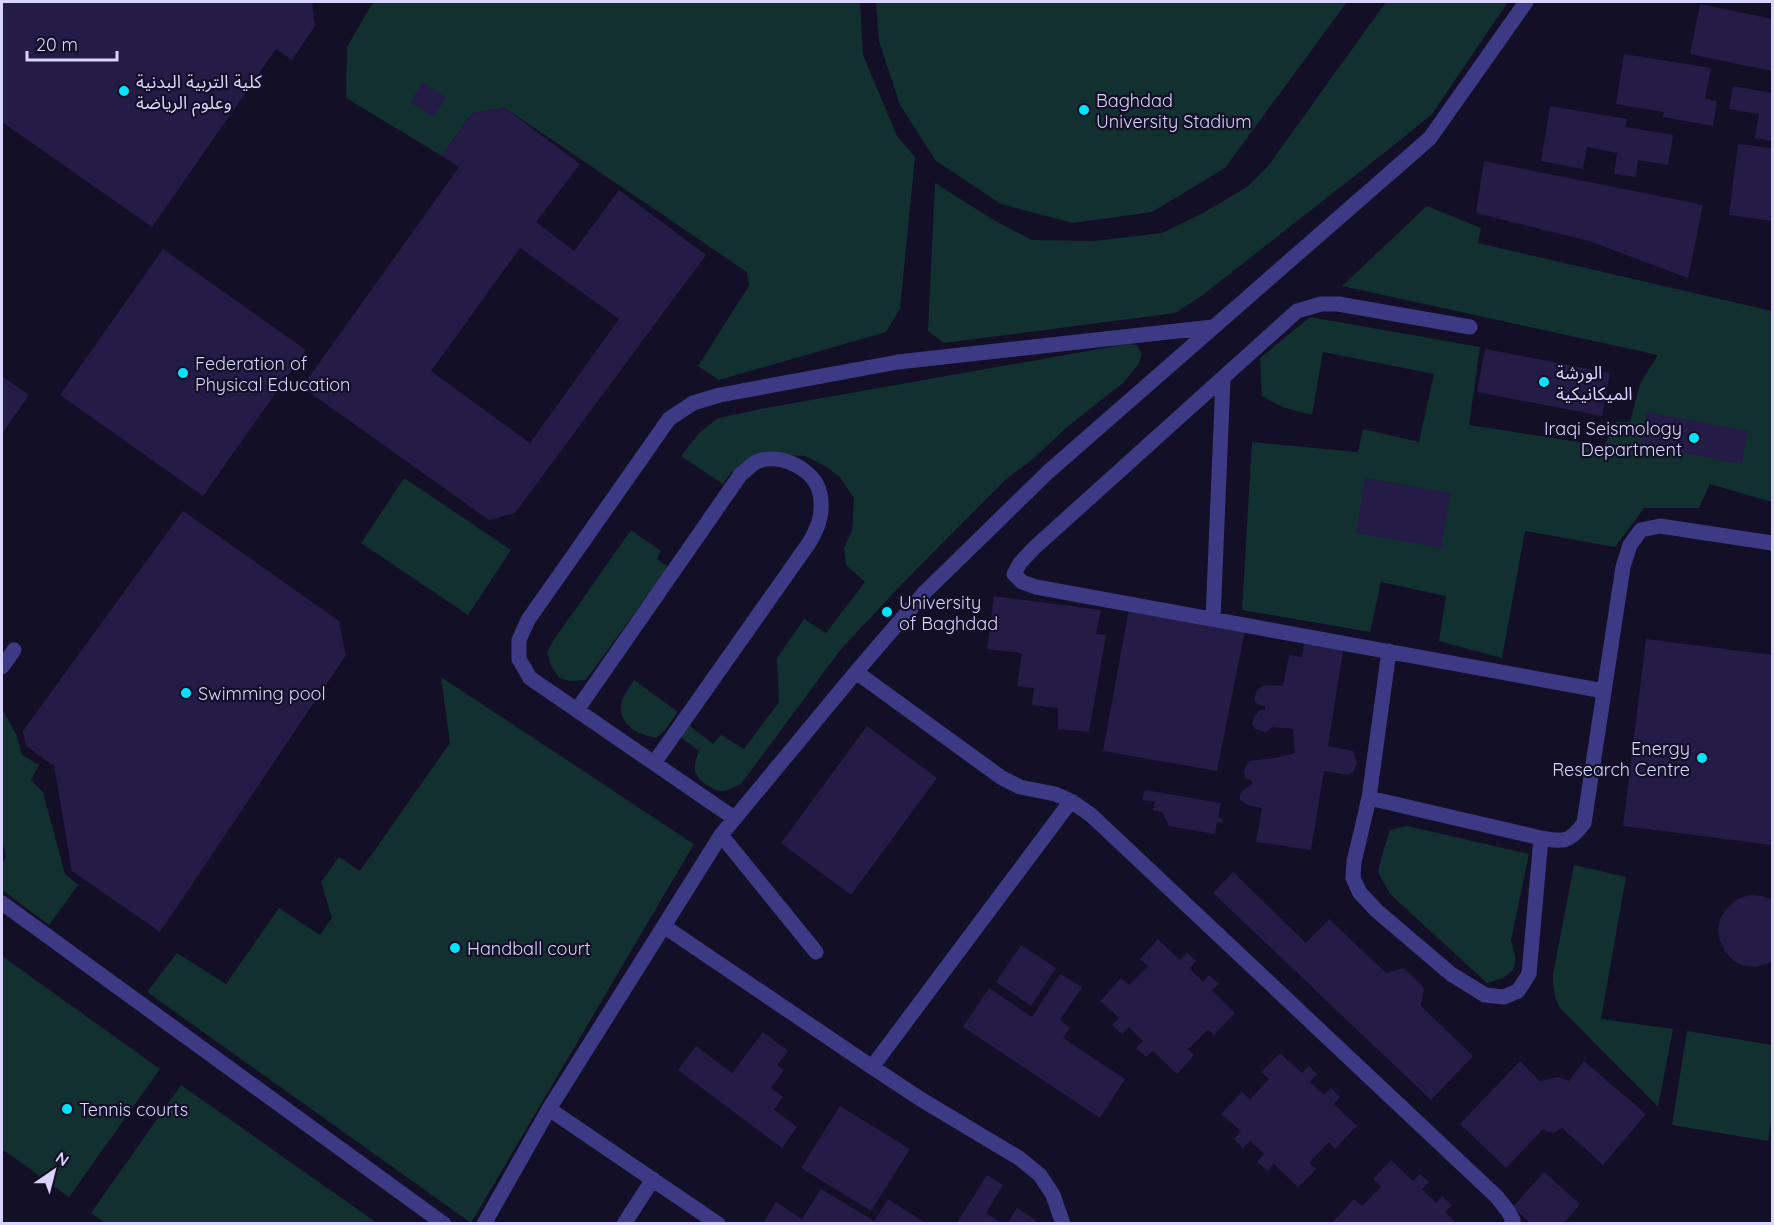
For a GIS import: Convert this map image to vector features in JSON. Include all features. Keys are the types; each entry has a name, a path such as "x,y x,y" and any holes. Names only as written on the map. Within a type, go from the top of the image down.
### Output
{"lane":[{"path":"484,1224 549,1109 721,835 856,672 925,592 1048,472 1430,138 1526,2"},
{"path":"1470,327 1338,304 1321,304 1297,311 1034,548 1020,563 1014,574 1022,582 1036,587 1604,691"},
{"path":"734,818 530,678 519,659 519,640 528,620 669,419 693,403 720,394 898,362 1213,327"},
{"path":"1213,619 1223,379"},
{"path":"577,710 741,474 756,462 775,459 792,463 808,473 820,492 822,510 818,527 654,763"},
{"path":"1369,798 1541,838 1560,841 1574,836 1584,823 1623,567 1630,545 1641,530 1660,526 1773,543"},
{"path":"2,668 14,650"},
{"path":"1389,651 1369,798 1354,862 1353,878 1360,893 1377,911 1451,974 1485,995 1503,997 1518,991 1529,974 1541,838"},
{"path":"856,672 1002,778 1020,787 1055,794 1071,801 1091,815 1497,1197 1513,1220 1511,1224"},
{"path":"872,1068 1071,801"},
{"path":"721,835 816,952"},
{"path":"2,903 444,1224"},
{"path":"665,927 872,1068 1019,1158 1040,1175 1053,1195 1063,1224"},
{"path":"549,1109 718,1224"},
{"path":"624,1224 653,1179"}],"green space":[{"path":"373,2 860,2 863,55 897,136 915,157 900,309 886,332 719,380 698,366 749,286 747,272 505,108 472,113 442,156 346,98 347,47"},
{"name":"Baghdad University Stadium","path":"876,2 1347,2 1225,168 1152,212 1073,223 1001,204 936,161 900,105 879,41"},
{"path":"1386,2 1508,2 1432,114 1204,294 1175,313 944,343 928,331 935,183 992,219 1032,240 1094,241 1162,233 1203,213 1247,187 1268,166"},
{"path":"1427,206 1481,228 1478,243 1772,311 1772,502 1710,484 1699,508 1644,508 1615,547 1525,531 1502,658 1439,641 1446,596 1381,582 1370,632 1242,610 1252,442 1358,452 1363,429 1419,442 1434,374 1323,352 1312,415 1282,407 1262,396 1260,358 1310,317 1480,347 1469,425 1604,446 1616,422 1630,422 1640,384 1658,355 1342,286"},
{"path":"1127,344 1137,345 1142,354 1138,365 1123,383 1005,480 907,579 841,649 741,784 722,791 702,781 695,771 699,751 678,735 686,723 713,744 721,735 744,749 779,702 777,658 804,619 826,633 865,582 846,565 844,548 852,530 854,498 840,477 805,456 787,455 731,473 723,484 681,456 699,433 718,418 766,408"},
{"path":"404,478 511,550 468,615 361,543"},
{"path":"631,530 661,551 657,559 668,567 586,680 570,681 559,678 551,666 547,653 553,641"},
{"path":"441,677 694,844 471,1223 147,992 177,953 226,984 279,908 320,935 332,918 321,882 339,857 360,871 450,743"},
{"path":"634,680 678,712 656,738 635,731 622,716 622,701"},
{"path":"4,712 16,734 22,755 39,765 31,780 43,792 65,874 78,885 49,925 2,890 2,864 6,856 2,840 2,714"},
{"path":"1407,826 1529,854 1511,940 1516,960 1513,970 1503,978 1487,983 1390,894 1378,872 1382,855 1390,830"},
{"path":"1574,865 1626,877 1601,1019 1673,1029 1658,1107 1560,1008 1556,1000 1553,974"},
{"name":"Tennis courts","path":"2,956 160,1069 69,1197 2,1149"},
{"path":"1687,1031 1772,1045 1772,1115 1768,1141 1672,1125"},
{"name":"Tennis courts","path":"181,1085 377,1223 105,1223 91,1213"}],"building":[{"name":"كلية التربية البدنية وعلوم الرياضة","path":"2,2 312,2 315,26 292,60 276,49 152,227 2,122"},
{"path":"1700,4 1772,19 1772,71 1690,54"},
{"path":"1624,54 1711,68 1705,99 1717,101 1713,126 1663,117 1664,112 1616,104"},
{"path":"423,82 446,98 433,117 410,102"},
{"path":"1733,86 1772,93 1772,141 1755,138 1759,114 1729,109"},
{"path":"1550,106 1627,119 1625,127 1673,135 1668,165 1638,160 1636,177 1614,174 1617,153 1587,147 1583,169 1541,161"},
{"path":"505,108 580,164 536,222 574,251 619,190 706,255 515,513 489,520 302,387 459,167 442,156 472,113","holes":["520,248 619,319 530,443 431,371"]},
{"path":"1738,144 1772,148 1772,221 1729,215"},
{"path":"1484,161 1703,205 1688,278 1589,241 1476,213"},
{"name":"Federation of Physical Education","path":"163,249 306,350 203,496 60,395"},
{"name":"الورشة الميكانيكية","path":"1485,349 1610,373 1602,416 1477,392"},
{"path":"2,376 29,395 2,434"},
{"name":"Iraqi Seismology Department","path":"1647,412 1748,431 1742,464 1641,445"},
{"path":"1365,478 1451,493 1441,548 1356,533"},
{"name":"Swimming pool","path":"183,511 339,621 346,655 160,932 72,871 54,766 26,746 23,731"},
{"path":"994,596 1101,610 1096,634 1106,635 1089,732 1058,729 1058,708 1032,705 1034,688 1017,686 1022,653 987,649"},
{"path":"1129,609 1245,630 1217,771 1103,751"},
{"path":"1305,639 1344,645 1328,746 1353,751 1357,762 1354,771 1349,775 1324,771 1311,850 1256,842 1262,808 1247,805 1240,800 1242,791 1252,784 1251,780 1246,779 1244,773 1249,761 1295,753 1293,729 1273,727 1266,732 1255,729 1252,724 1254,718 1258,711 1265,709 1265,706 1257,704 1254,699 1257,690 1264,685 1283,686 1289,655 1302,657"},
{"name":"Energy Research Centre","path":"1646,639 1772,655 1772,845 1623,826"},
{"path":"867,726 937,778 851,895 781,843"},
{"path":"1145,790 1221,803 1218,817 1222,819 1222,823 1217,822 1215,834 1169,826 1162,812 1153,810 1155,802 1142,800"},
{"path":"1233,872 1306,943 1329,919 1386,973 1404,968 1424,988 1421,1006 1473,1056 1431,1100 1213,893"},
{"path":"1749,895 1772,900 1772,962 1756,967 1744,966 1734,961 1725,952 1718,929 1721,917 1728,907 1738,899"},
{"path":"1158,939 1180,960 1187,952 1196,961 1189,968 1203,982 1209,975 1219,984 1212,990 1235,1013 1214,1035 1208,1029 1188,1049 1194,1055 1177,1074 1153,1051 1146,1057 1136,1048 1143,1041 1129,1027 1122,1034 1112,1025 1119,1018 1100,1001 1121,978 1129,985 1148,966 1140,959"},
{"path":"1021,945 1056,968 1031,1006 996,982"},
{"path":"1060,974 1082,987 1060,1020 1070,1028 1063,1038 1125,1079 1100,1118 963,1027 989,988 1032,1017"},
{"path":"763,1032 788,1051 777,1065 784,1070 771,1088 783,1097 774,1110 797,1127 782,1148 678,1070 696,1046 732,1073"},
{"path":"1280,1053 1302,1073 1309,1066 1317,1074 1310,1082 1324,1095 1331,1088 1340,1097 1334,1104 1357,1126 1335,1149 1329,1142 1309,1163 1316,1169 1298,1187 1274,1164 1268,1171 1257,1162 1264,1154 1250,1141 1243,1148 1234,1139 1241,1131 1221,1114 1242,1092 1250,1099 1269,1079 1261,1072"},
{"path":"1520,1061 1540,1081 1558,1077 1569,1081 1584,1061 1646,1114 1603,1165 1562,1128 1554,1133 1543,1129 1506,1168 1460,1124"},
{"path":"840,1106 910,1149 871,1211 801,1168"},
{"path":"1391,1160 1413,1181 1420,1174 1429,1182 1422,1189 1436,1203 1442,1196 1452,1205 1445,1212 1457,1224 1335,1224 1333,1222 1354,1199 1362,1206 1381,1187 1373,1179"},
{"path":"1544,1172 1580,1204 1563,1224 1531,1224 1513,1207"},
{"path":"987,1175 1003,1185 986,1213 1003,1224 956,1224"},
{"path":"821,1189 874,1221 888,1199 927,1224 764,1222 776,1202 802,1219"},
{"path":"1017,1208 1036,1220 1035,1224 1007,1224"}],"place":[{"name":"كلية التربية البدنية وعلوم الرياضة","path":"124,91"},
{"name":"Baghdad University Stadium","path":"1084,110"},
{"name":"Federation of Physical Education","path":"183,373"},
{"name":"الورشة الميكانيكية","path":"1544,382"},
{"name":"Iraqi Seismology Department","path":"1694,438"},
{"name":"University of Baghdad","path":"887,612"},
{"name":"Swimming pool","path":"186,693"},
{"name":"Energy Research Centre","path":"1702,758"},
{"name":"Handball court","path":"455,948"},
{"name":"Tennis courts","path":"67,1109"}]}
